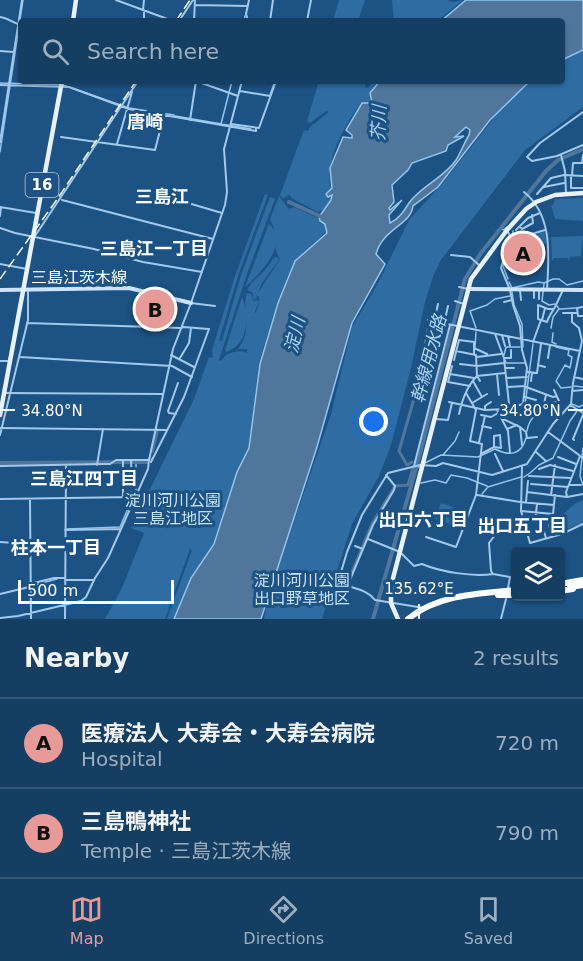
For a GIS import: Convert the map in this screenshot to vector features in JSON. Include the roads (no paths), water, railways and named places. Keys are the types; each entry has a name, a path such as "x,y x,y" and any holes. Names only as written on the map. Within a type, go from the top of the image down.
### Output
{"highway":[{"path":"565,587 583,583"},
{"path":"414,619 436,606 453,601 511,593"},
{"path":"408,619 424,608 452,598 511,593"}],"main road":[{"path":"73,18 76,0"},
{"name":"16","path":"0,415 26,289 27,269 61,84"},
{"path":"399,619 391,603 391,586 398,551 423,465 468,289 479,265 534,200 566,193 583,193"},
{"name":"三島江茨木線","path":"0,290 132,288 191,303"},
{"path":"468,289 583,290"}],"street":[{"path":"20,18 22,0"},
{"path":"116,0 164,18"},
{"path":"144,0 144,18"},
{"path":"194,0 194,18"},
{"path":"180,18 194,0"},
{"path":"248,18 249,0"},
{"path":"270,18 273,0"},
{"path":"308,18 311,0"},
{"path":"195,5 248,6"},
{"path":"0,17 18,23"},
{"path":"0,142 2,118 18,33"},
{"path":"0,51 14,52"},
{"path":"0,85 61,84 127,108 190,120 259,128 275,84"},
{"path":"33,237 136,84"},
{"path":"190,120 196,84"},
{"path":"204,84 238,96"},
{"path":"0,618 81,601 86,597 108,558 148,469 171,356 222,213 227,192 224,149 241,84"},
{"path":"117,144 133,89"},
{"path":"239,91 270,96"},
{"path":"583,112 540,142 527,157 532,161 561,155 583,145"},
{"path":"62,137 157,149 164,115"},
{"path":"561,155 566,193"},
{"path":"583,155 583,163 573,163 571,188 583,188"},
{"path":"555,171 557,176"},
{"path":"537,194 551,178 565,175 583,176"},
{"path":"544,187 546,189 565,183"},
{"path":"524,192 534,200 549,246 547,290"},
{"path":"171,198 222,213"},
{"path":"60,199 213,239"},
{"path":"0,216 1,207 37,213"},
{"path":"516,230 532,215 540,213"},
{"path":"519,226 522,229 533,223 532,215"},
{"path":"0,228 143,262 202,272"},
{"path":"479,444 483,416 491,417 505,409 523,404 525,397 528,372 520,326 501,263 509,242 510,234 507,230"},
{"path":"525,236 545,230"},
{"path":"451,255 470,256 479,265"},
{"path":"0,264 27,269"},
{"path":"459,287 468,289"},
{"path":"0,435 27,323 26,289"},
{"path":"520,290 520,300"},
{"path":"536,290 536,298"},
{"path":"554,309 537,306 538,319 548,322 563,290"},
{"path":"504,302 512,300"},
{"path":"455,301 463,304"},
{"path":"191,303 215,306"},
{"path":"434,322 438,304"},
{"path":"444,324 448,306"},
{"path":"583,307 577,308 578,316 583,316"},
{"path":"533,342 545,308"},
{"path":"424,608 379,601 369,592 347,587 338,582 362,515 386,475 398,470 444,463 486,475 527,464 548,432 570,405 574,377 581,358 582,341 579,328 572,322 574,313 563,313"},
{"path":"428,320 580,351"},
{"path":"27,323 209,329 176,414 150,461"},
{"path":"414,466 450,325"},
{"path":"180,358 189,343 191,328"},
{"path":"495,334 504,358 509,404 505,405 505,409"},
{"path":"502,335 505,346"},
{"path":"508,336 510,346"},
{"path":"454,360 459,340 474,342 477,366 475,378 466,393 459,414"},
{"path":"528,372 537,373 541,360 542,343"},
{"path":"548,358 550,345"},
{"path":"474,348 487,355"},
{"path":"504,358 511,358 511,350"},
{"path":"456,351 476,356 501,354"},
{"path":"171,356 180,358 194,367"},
{"path":"20,357 169,366 192,377"},
{"path":"0,361 10,361"},
{"path":"460,364 477,366 504,363"},
{"path":"538,365 545,367"},
{"path":"452,366 448,382 470,386"},
{"path":"505,368 514,368"},
{"path":"450,374 475,378 506,373"},
{"path":"531,381 532,373"},
{"path":"497,374 499,395"},
{"path":"506,378 527,377"},
{"path":"574,377 583,379"},
{"path":"475,378 480,381"},
{"path":"475,378 482,397"},
{"path":"168,411 178,383"},
{"path":"507,387 526,387 546,395 557,396"},
{"path":"554,390 559,401"},
{"path":"572,391 583,390"},
{"path":"3,393 163,394"},
{"path":"426,537 456,547 476,495 482,444 470,441 476,410 466,393"},
{"path":"472,403 487,394"},
{"path":"543,408 546,395"},
{"path":"525,397 536,400"},
{"path":"435,419 448,420 450,402 476,410 498,412"},
{"path":"485,410 485,406 491,402"},
{"path":"544,404 550,405"},
{"path":"570,405 583,414 574,433 574,440"},
{"path":"579,410 583,406"},
{"path":"160,409 176,414"},
{"path":"498,412 507,429 510,453"},
{"path":"501,418 519,426 526,432 527,438 537,437"},
{"path":"482,426 491,428"},
{"path":"507,429 519,426"},
{"path":"519,426 522,445"},
{"path":"1,428 167,430"},
{"path":"97,465 104,429"},
{"path":"548,432 582,457 573,471 567,497"},
{"path":"481,456 494,447 501,448 500,435 494,436 494,447"},
{"path":"536,452 546,461"},
{"path":"492,457 495,455 503,471"},
{"path":"558,457 576,464"},
{"path":"0,466 97,465 110,464 116,460 150,461"},
{"path":"123,460 123,497"},
{"path":"123,484 134,484 131,460"},
{"path":"65,619 66,465"},
{"path":"539,469 555,465 573,471"},
{"path":"520,511 553,514 552,486 555,465"},
{"path":"522,466 520,511 530,543 583,524"},
{"path":"493,469 495,474"},
{"path":"347,587 377,516 395,487 386,475"},
{"path":"529,476 571,478"},
{"path":"526,502 528,481"},
{"path":"531,484 581,485"},
{"path":"123,492 135,492"},
{"path":"527,492 567,497 583,494"},
{"path":"476,495 554,505"},
{"path":"0,499 134,497"},
{"path":"30,498 31,619"},
{"path":"537,504 535,522 541,522 546,538"},
{"path":"549,525 552,537"},
{"path":"65,530 121,529"},
{"path":"493,574 489,543 498,531 512,533 526,530"},
{"path":"368,538 398,551 414,566 422,564 431,568 477,576 493,574 510,577 511,593 501,619"},
{"path":"0,542 30,544"},
{"path":"355,546 363,549"},
{"path":"0,594 54,578 94,580"}],"water":[{"path":"466,0 583,0 583,50 565,59 565,18 445,18"},
{"path":"378,84 527,84 490,120 438,187 413,206 407,218 384,238 380,245 376,254 385,264 352,323 317,447 261,619 174,619 191,578 214,544 237,472 249,448 260,364 278,303 295,261 327,233 325,224 320,221 319,217 331,200 332,195 328,197 326,194 332,188 330,168 343,137 352,138 346,130 362,103 372,103 370,93","holes":["466,127 470,130 451,166 420,191 399,217 390,223 389,215 402,200 390,210 394,202 392,185 412,163 446,151 448,145 464,136 455,137"]}],"waterway":[{"path":"20,18 23,0"},
{"path":"0,152 18,33"},
{"path":"0,83 18,84"},
{"path":"32,84 63,85 129,108 174,115"},
{"path":"221,124 231,84"},
{"path":"270,95 274,84"},
{"path":"175,116 251,129"},
{"name":"幹線用水路","path":"373,619 417,465 465,279 481,253 546,171 558,160 583,149"},
{"path":"289,202 324,218"},
{"name":"幹線用水路","path":"501,228 503,230 507,227"},
{"path":"510,249 513,231"},
{"path":"508,279 503,266 509,252"},
{"path":"509,282 512,288 538,282 544,283 553,279 559,279 567,285 583,281"},
{"path":"544,284 542,301 549,305 555,304"},
{"path":"512,292 514,305 522,324 523,347"},
{"path":"476,328 470,311 487,305 495,299 510,296"},
{"path":"551,328 553,317 559,309 557,306"},
{"path":"560,309 576,308"},
{"path":"412,462 407,465 399,451 417,388 429,324 447,326"},
{"path":"475,347 476,332"},
{"path":"553,333 552,342 556,344"},
{"path":"533,344 525,405 536,413"},
{"path":"504,355 506,347 520,347"},
{"path":"556,347 569,350 568,355 572,357 570,368 565,365 556,381 561,388 571,387"},
{"path":"505,360 506,363 525,363"},
{"path":"574,386 583,387"},
{"path":"527,431 534,417 554,402 559,402"},
{"path":"572,404 579,407 583,405"},
{"path":"524,477 539,465 553,458 577,411"},
{"path":"152,451 157,430"},
{"path":"443,455 455,441 459,432"},
{"path":"425,463 441,455 478,457 495,449 505,453 514,453 521,448 526,438"},
{"path":"583,448 580,476 583,485"},
{"path":"0,463 147,462 150,459"},
{"path":"67,529 120,527 136,490 136,462"},
{"name":"幹線用水路","path":"416,468 421,466"},
{"path":"347,584 372,524 395,486 408,485 413,468 416,468"},
{"path":"421,483 435,480 446,483 451,475 467,478 487,486"},
{"path":"488,487 521,477"},
{"path":"482,494 487,488"},
{"path":"31,586 57,579"}],"railway":[{"path":"178,18 190,0"},
{"path":"0,279 58,198 134,84"}],"place":[{"name":"医療法人 大寿会・大寿会病院","path":"523,253"},
{"name":"三島鴨神社","path":"155,309"}],"district":[{"name":"唐崎","path":"145,122"},
{"name":"三島江","path":"162,197"},
{"name":"三島江一丁目","path":"154,249"},
{"name":"三島江四丁目","path":"84,479"},
{"name":"出口六丁目","path":"423,520"},
{"name":"出口五丁目","path":"522,526"},
{"name":"柱本一丁目","path":"56,548"}],"water label":[{"name":"芥川","path":"379,123"},
{"name":"淀川","path":"295,335"}],"park label":[{"name":"淀川河川公園 三島江地区","path":"173,509"},
{"name":"淀川河川公園 出口野草地区","path":"302,589"}]}
